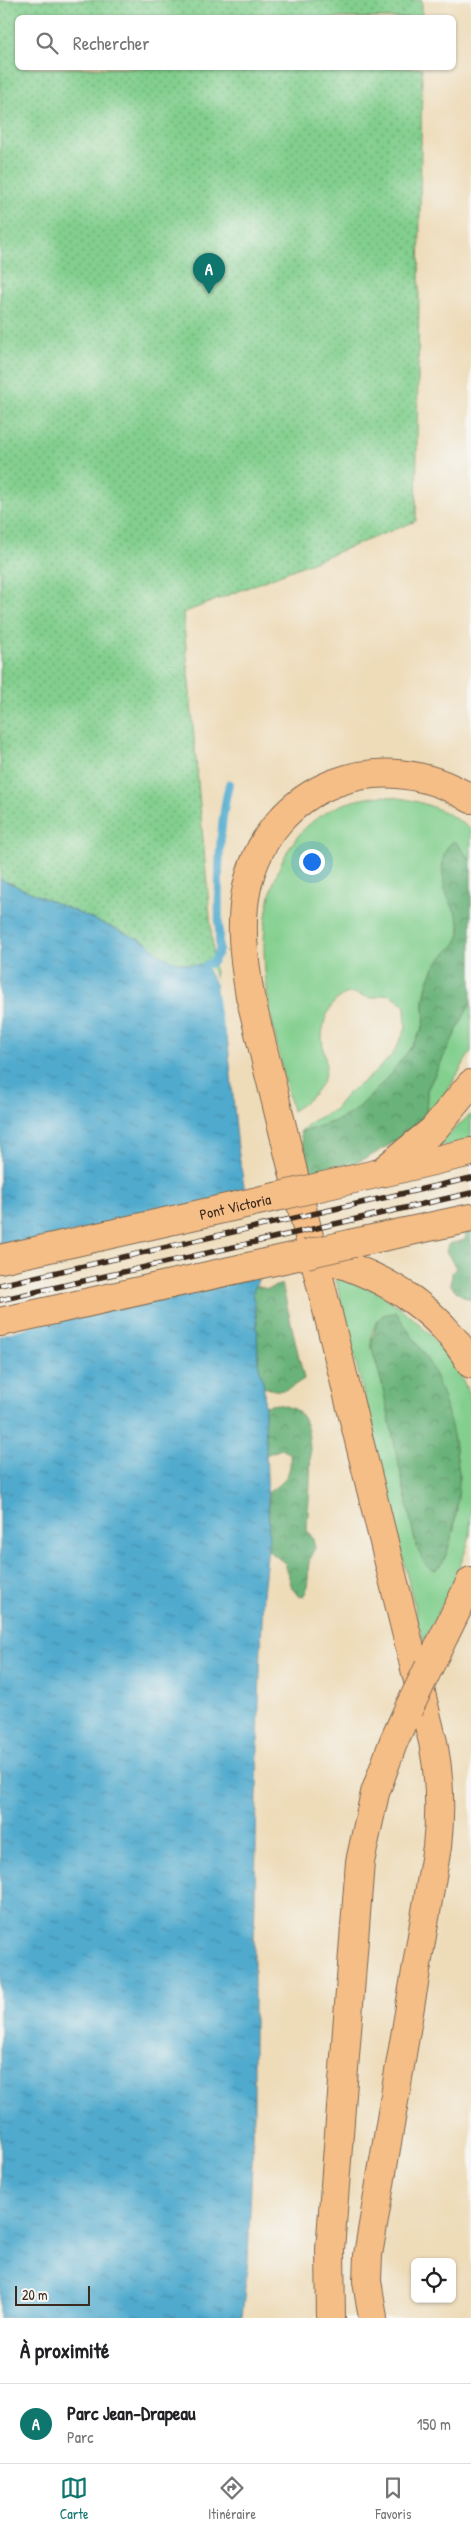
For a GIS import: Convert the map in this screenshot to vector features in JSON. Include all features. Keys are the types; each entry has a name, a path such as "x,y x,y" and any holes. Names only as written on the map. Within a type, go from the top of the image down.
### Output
{"main road":[{"path":"373,2318 367,2281 368,2255 438,1847 440,1806 438,1773 433,1742 250,996 244,948 243,906 252,870 270,835 294,807 326,785 362,774 390,774 437,783 471,799"},
{"path":"380,1173 423,1139 440,1122 471,1084"},
{"name":"Pont Victoria","path":"0,1260 471,1152"},
{"path":"0,1322 471,1218"},
{"path":"306,1254 336,1262 377,1277 420,1303 450,1333 471,1364"},
{"path":"331,2318 330,2250 360,1862 375,1793 393,1742 471,1581"}],"green space":[{"path":"0,0 422,0 422,15 15,15 15,70 422,70 416,521 183,613 216,985 191,965 165,959 148,943 0,879"},
{"path":"383,796 407,799 441,810 471,830 471,861 467,855 451,843 444,854 442,865 443,877 459,921 459,938 453,948 432,972 425,996 424,1024 413,1044 393,1071 361,1106 347,1116 300,1132 312,1121 334,1110 347,1094 372,1075 393,1054 406,1028 405,1007 396,998 386,994 372,998 350,993 340,997 328,1012 323,1030 322,1041 326,1064 323,1080 312,1096 292,1111 270,1011 264,943 267,910 275,878 298,835 318,817 330,810 355,801"},
{"path":"455,841 471,861 471,1002 427,1090 426,1117 400,1138 372,1155 310,1179 300,1132 347,1116 361,1106 404,1057 424,1023 424,1000 430,977 438,962 455,944 460,932 459,920 448,898 443,877 443,862 446,849"},
{"path":"471,1002 471,1051 447,1092 426,1117 427,1090"},
{"path":"471,1114 471,1141 431,1148 448,1135"},
{"path":"471,1230 471,1300 458,1293 451,1286 452,1273 456,1268 446,1251 449,1244 465,1240 466,1231"},
{"path":"335,1276 355,1282 376,1292 398,1306 418,1323 437,1342 452,1362 464,1383 471,1403 470,1535 456,1576 423,1642","holes":["377,1321 435,1376 453,1436 459,1475 454,1529 441,1566 415,1541 382,1384 371,1345 372,1333"]},
{"path":"282,1284 304,1379 285,1390 276,1390 264,1387 258,1362 257,1322 253,1292 256,1285 267,1289"},
{"path":"396,1312 436,1377 453,1436 459,1473 457,1507 448,1549 442,1564 434,1570 425,1564 415,1541 382,1384 371,1345 377,1321 383,1315"},
{"path":"277,1404 290,1408 301,1415 306,1424 309,1437 310,1470 307,1530 313,1539 315,1548 309,1560 307,1589 304,1596 299,1597 292,1588 285,1563 268,1551 269,1492 286,1476 290,1467 290,1454 282,1449 265,1455 264,1406"}],"water":[{"path":"0,879 148,943 160,954 174,961 206,965 216,985 228,1044 238,1149 259,1278 253,1292 257,1322 258,1362 264,1387 269,1535 263,1595 259,1700 254,1943 254,2114 248,2259 242,2318 0,2318"}],"pier":[{"path":"205,963 208,964 218,984 232,1056 220,1014 216,985"},
{"path":"248,1194 260,1263 0,1335 0,1250"}],"waterway":[{"path":"206,965 213,962 219,951 220,846 229,784"}],"railway":[{"path":"0,1285 471,1178"},
{"path":"0,1300 471,1193"}],"place":[{"name":"Parc Jean-Drapeau","path":"209,294"}]}
